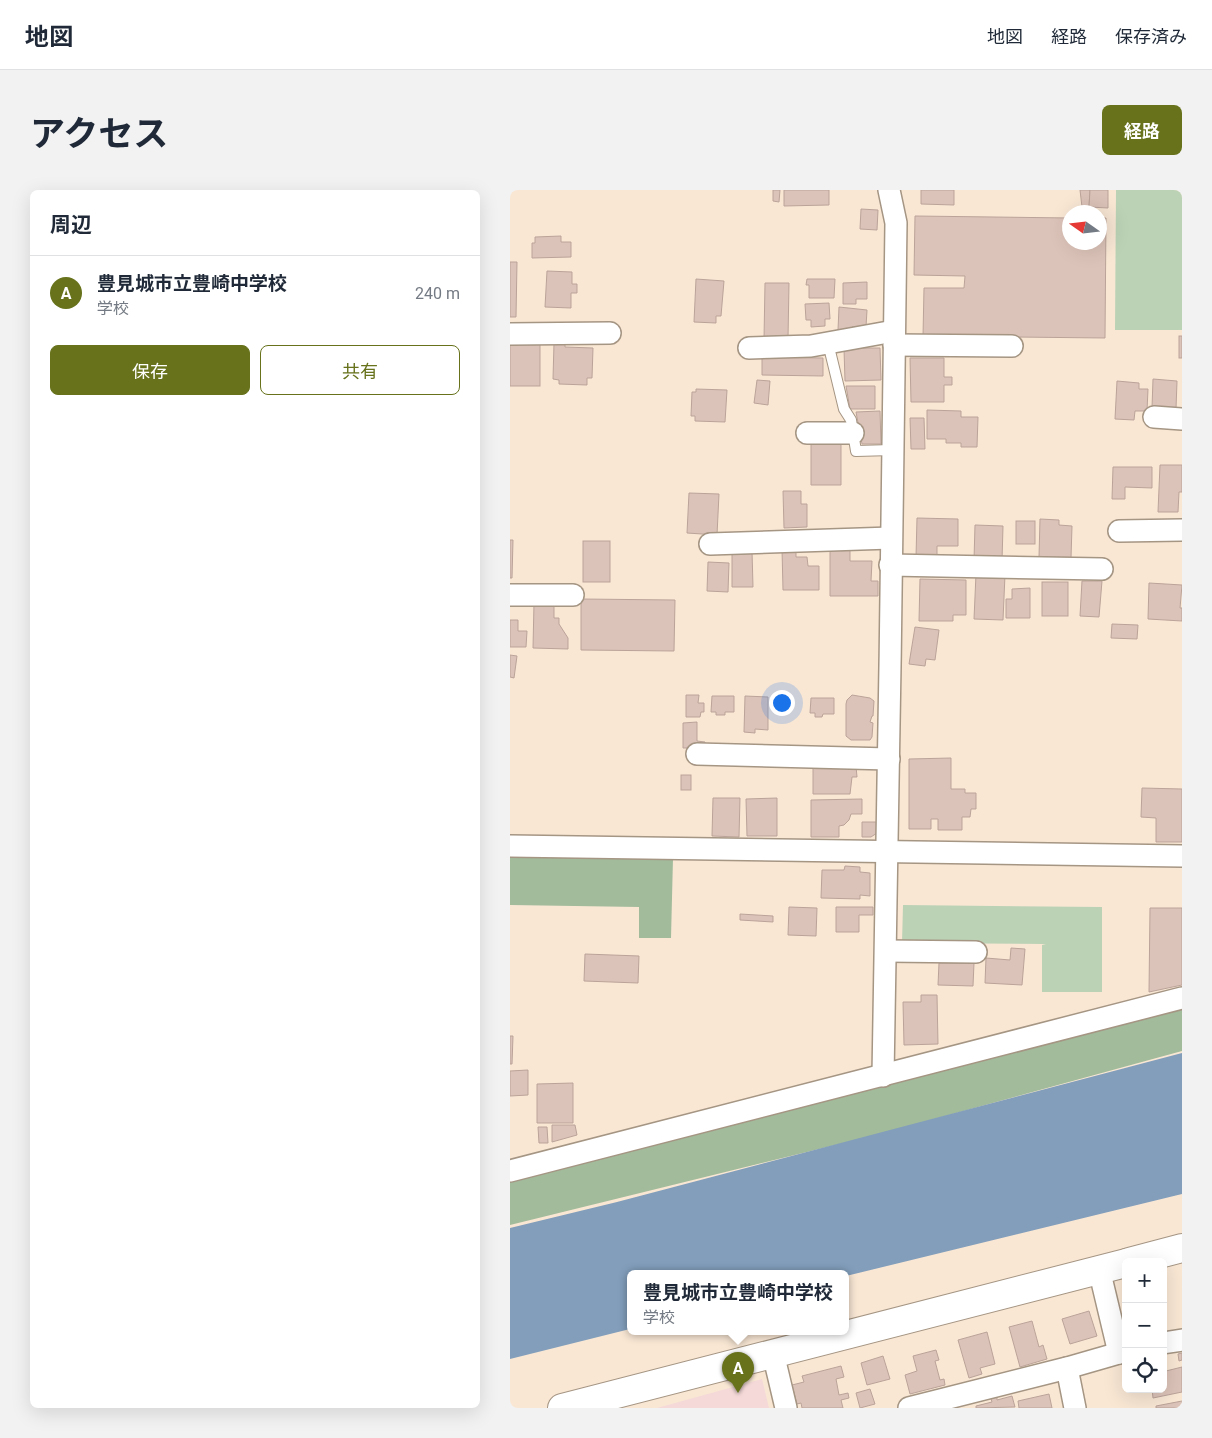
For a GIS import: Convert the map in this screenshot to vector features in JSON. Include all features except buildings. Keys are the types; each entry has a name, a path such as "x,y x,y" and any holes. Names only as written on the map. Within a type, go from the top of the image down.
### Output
{"street":[{"path":"882,1076 888,852 890,565 896,223 889,190"},
{"path":"510,334 610,333"},
{"path":"749,348 811,346 894,338 1012,346"},
{"path":"1154,417 1182,419"},
{"path":"807,433 853,432"},
{"path":"1119,531 1182,530"},
{"path":"710,544 891,538"},
{"path":"890,565 1102,569"},
{"path":"510,595 573,595"},
{"path":"697,754 889,759"},
{"path":"510,846 1182,856"},
{"path":"886,951 976,952"},
{"path":"510,1171 1182,998"},
{"path":"1143,1258 1182,1248"},
{"path":"849,1333 1122,1263"},
{"path":"909,1408 963,1402 1122,1352 1099,1269"},
{"path":"562,1408 843,1335"},
{"path":"1167,1343 1182,1340"},
{"path":"773,1353 786,1408"},
{"path":"1068,1368 1076,1408"}],"lane":[{"path":"828,343 844,409 851,420 856,451 892,450"}],"shaded area":[{"path":"762,1379 769,1408 657,1408"}],"green space":[{"path":"1116,190 1182,190 1182,330 1115,330"},
{"path":"510,855 673,858 671,938 639,938 639,907 510,905"},
{"path":"903,905 1102,907 1102,992 1042,992 1042,945 1046,944 902,943"},
{"path":"1182,1008 1182,1051 880,1134 510,1225 510,1182"}],"water":[{"path":"1182,1053 1182,1194 849,1275 849,1270 627,1270 627,1330 510,1359 510,1228 617,1202"}],"place":[{"name":"豊見城市立豊崎中学校","path":"738,1393"}]}
